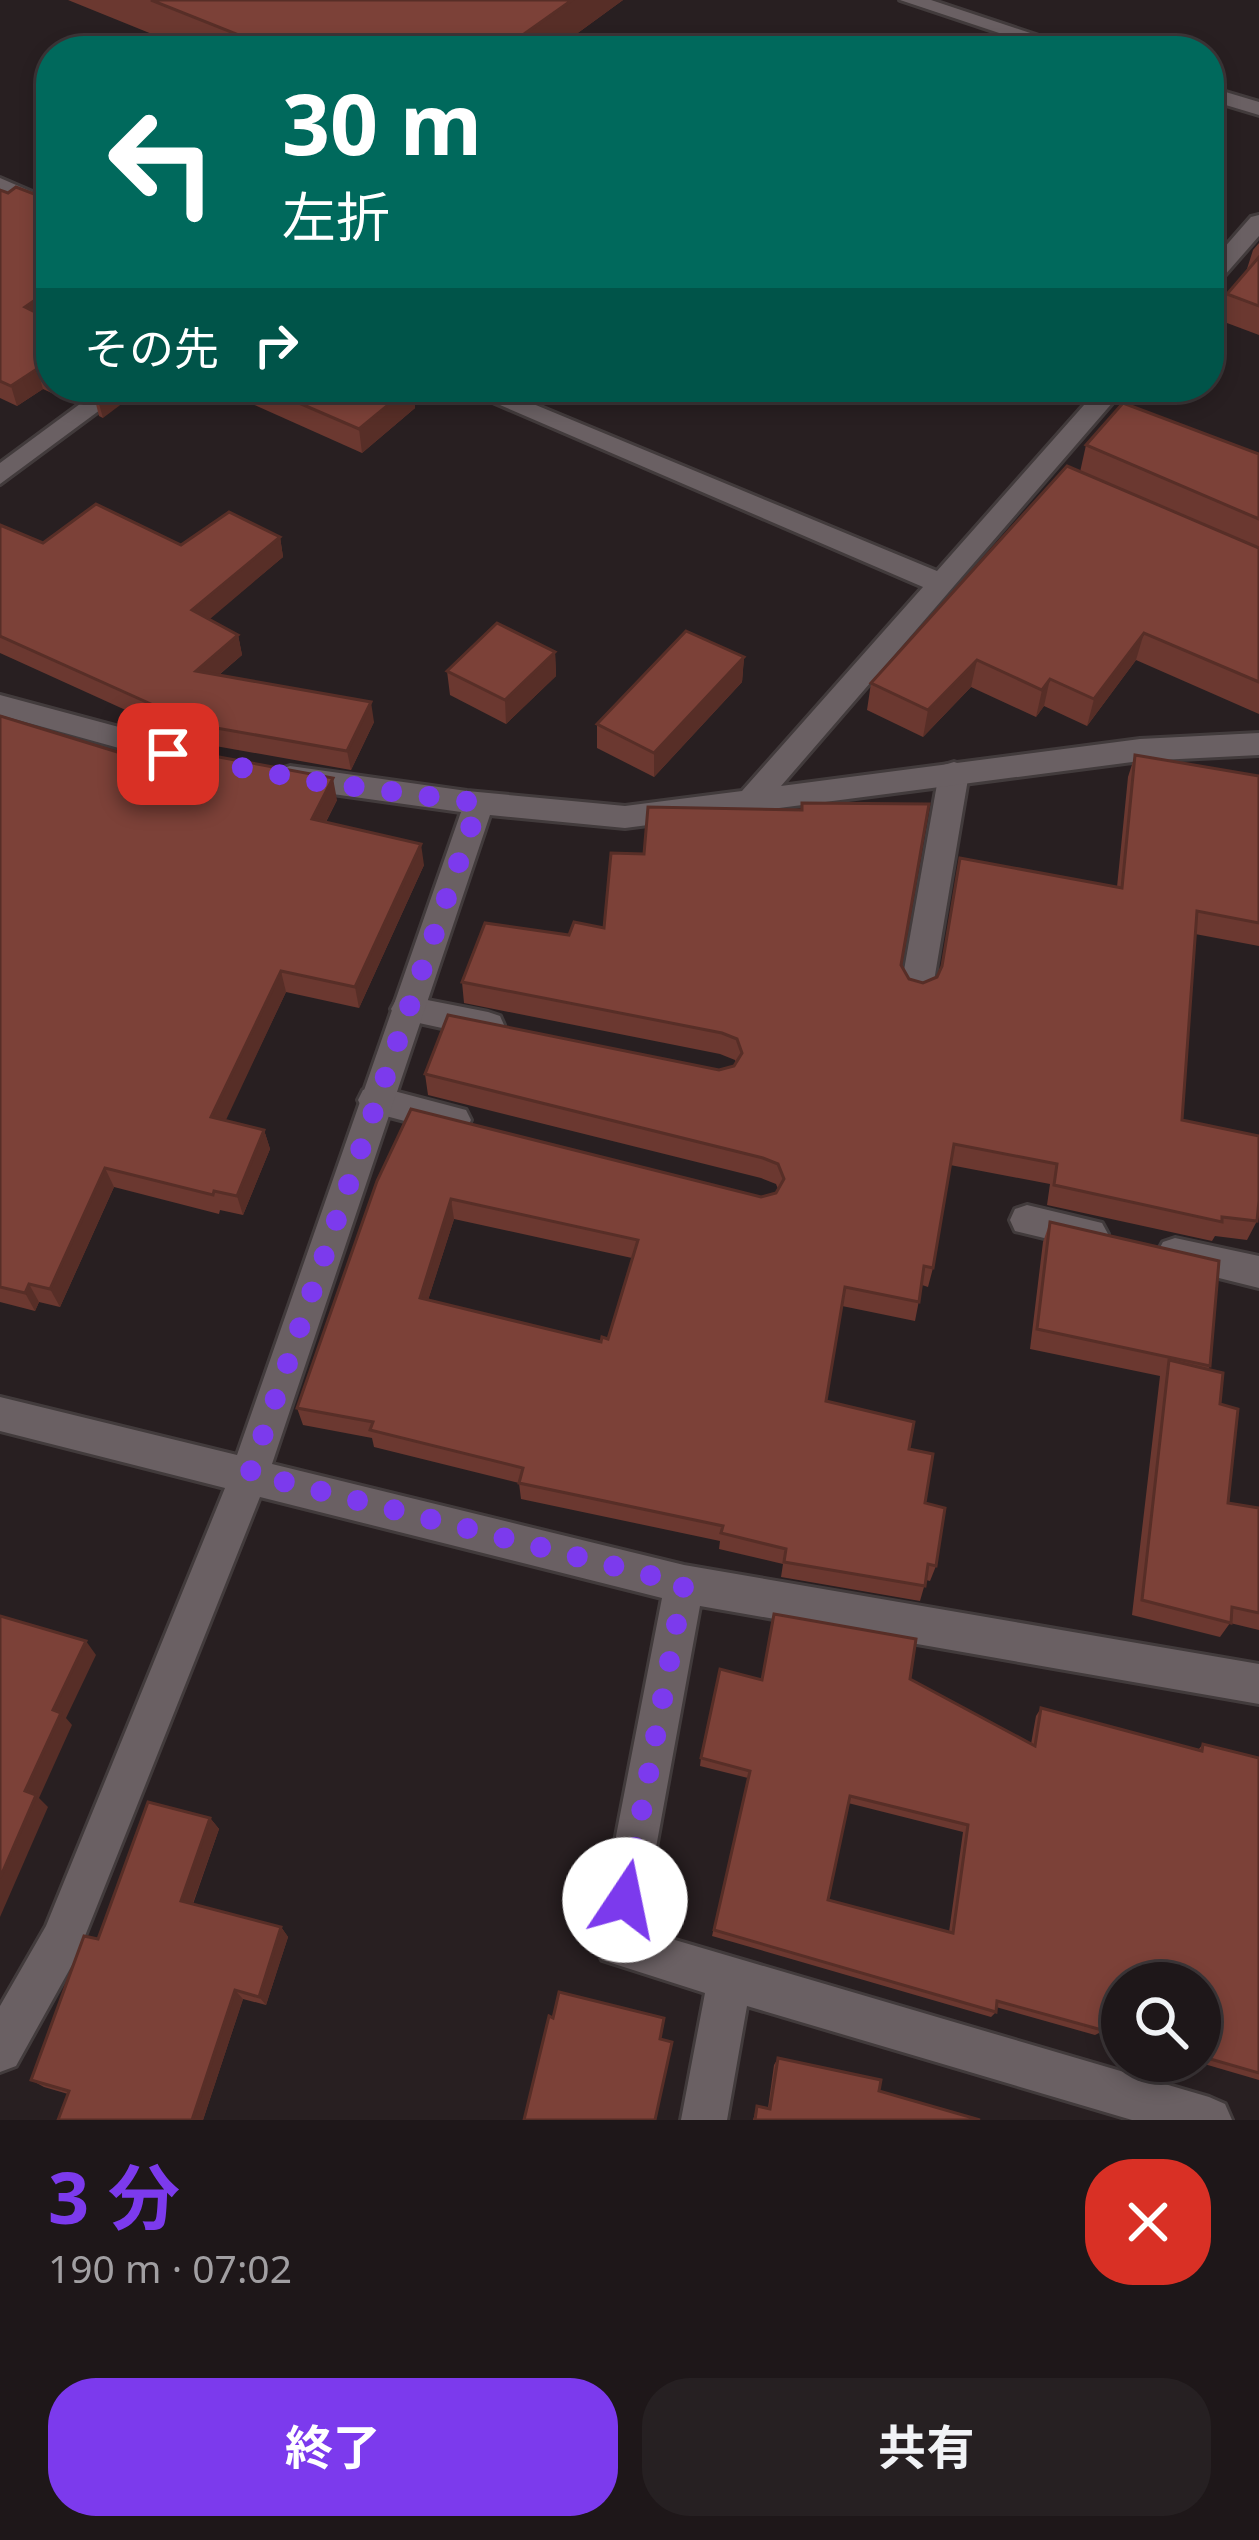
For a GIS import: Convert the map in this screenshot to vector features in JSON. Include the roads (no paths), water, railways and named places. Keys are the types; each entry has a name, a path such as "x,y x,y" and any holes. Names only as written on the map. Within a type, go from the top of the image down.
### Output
{"street":[{"path":"910,0 1026,36"},
{"path":"1224,98 1259,109"},
{"path":"0,185 36,201"},
{"path":"1224,262 1259,222"},
{"path":"0,476 99,402"},
{"path":"506,402 942,584"},
{"path":"753,798 942,584 1052,476 1104,402"},
{"path":"0,705 168,754 244,768 479,803 626,817 1140,750 1259,744"},
{"path":"917,987 954,773"},
{"path":"0,2050 62,1941 250,1473 479,803"},
{"path":"407,1009 518,1031"},
{"path":"374,1100 488,1129"},
{"path":"1027,1220 1259,1272"},
{"path":"0,1414 684,1584 1259,1684"},
{"path":"684,1584 617,1945 1209,2120"},
{"path":"704,2120 730,1979"}]}
